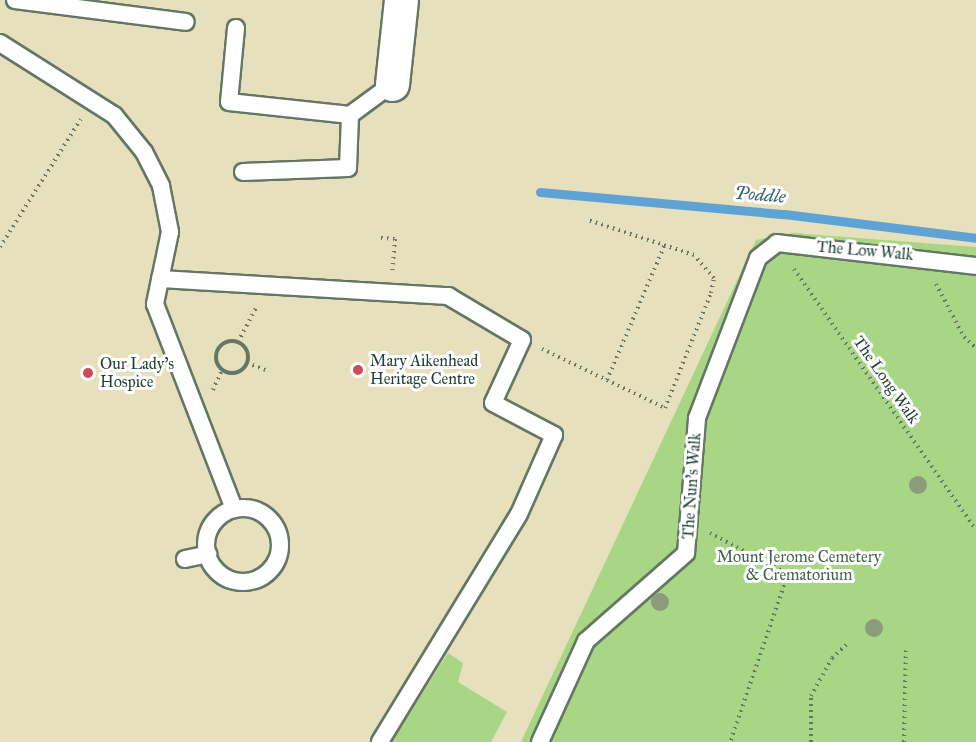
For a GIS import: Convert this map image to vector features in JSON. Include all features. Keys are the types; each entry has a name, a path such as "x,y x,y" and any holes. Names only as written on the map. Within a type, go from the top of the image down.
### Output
{"street":[{"path":"392,84 401,0"}],"lane":[{"path":"15,0 186,22"},
{"path":"236,28 229,102 350,115 392,84"},
{"path":"0,43 114,115 144,152 169,212 160,279 154,304 234,509"},
{"path":"243,171 348,168 350,115"},
{"name":"The Low Walk","path":"777,243 922,257 976,266"},
{"name":"The Nun's Walk","path":"540,742 586,641 686,553 691,523 697,418 758,258 777,243"},
{"path":"160,279 448,296 522,340 492,403 554,435 519,514 380,742"},
{"path":"234,509 250,509 275,526 277,560 260,579 243,582 218,572 208,554 211,528 234,509"},
{"path":"185,559 208,554"}],"path":[{"path":"0,247 82,117 72,111"},
{"path":"522,340 665,408 714,278 694,255 588,219"},
{"path":"381,238 395,239 390,293"},
{"name":"The Long Walk","path":"777,243 976,530"},
{"path":"607,380 665,244"},
{"path":"922,257 964,337 976,348"},
{"path":"238,342 256,307 259,286"},
{"path":"205,396 222,370 217,350 228,341 238,342 247,352 247,363"},
{"path":"222,370 233,374 247,363"},
{"path":"247,363 266,370"},
{"path":"691,523 788,574 730,742"},
{"path":"811,742 811,696 832,658 847,644"},
{"path":"904,742 906,649"}],"green space":[{"name":"Mount Jerome Cemetery & Crematorium","path":"793,233 976,247 976,742 521,742 756,240"},
{"path":"448,653 463,663 458,682 507,712 491,742 391,742"}],"waterway":[{"name":"Poddle","path":"540,192 784,214 976,238"}],"place":[{"name":"Mary Aikenhead Heritage Centre","path":"358,370"},
{"name":"Our Lady's Hospice","path":"88,373"}]}
